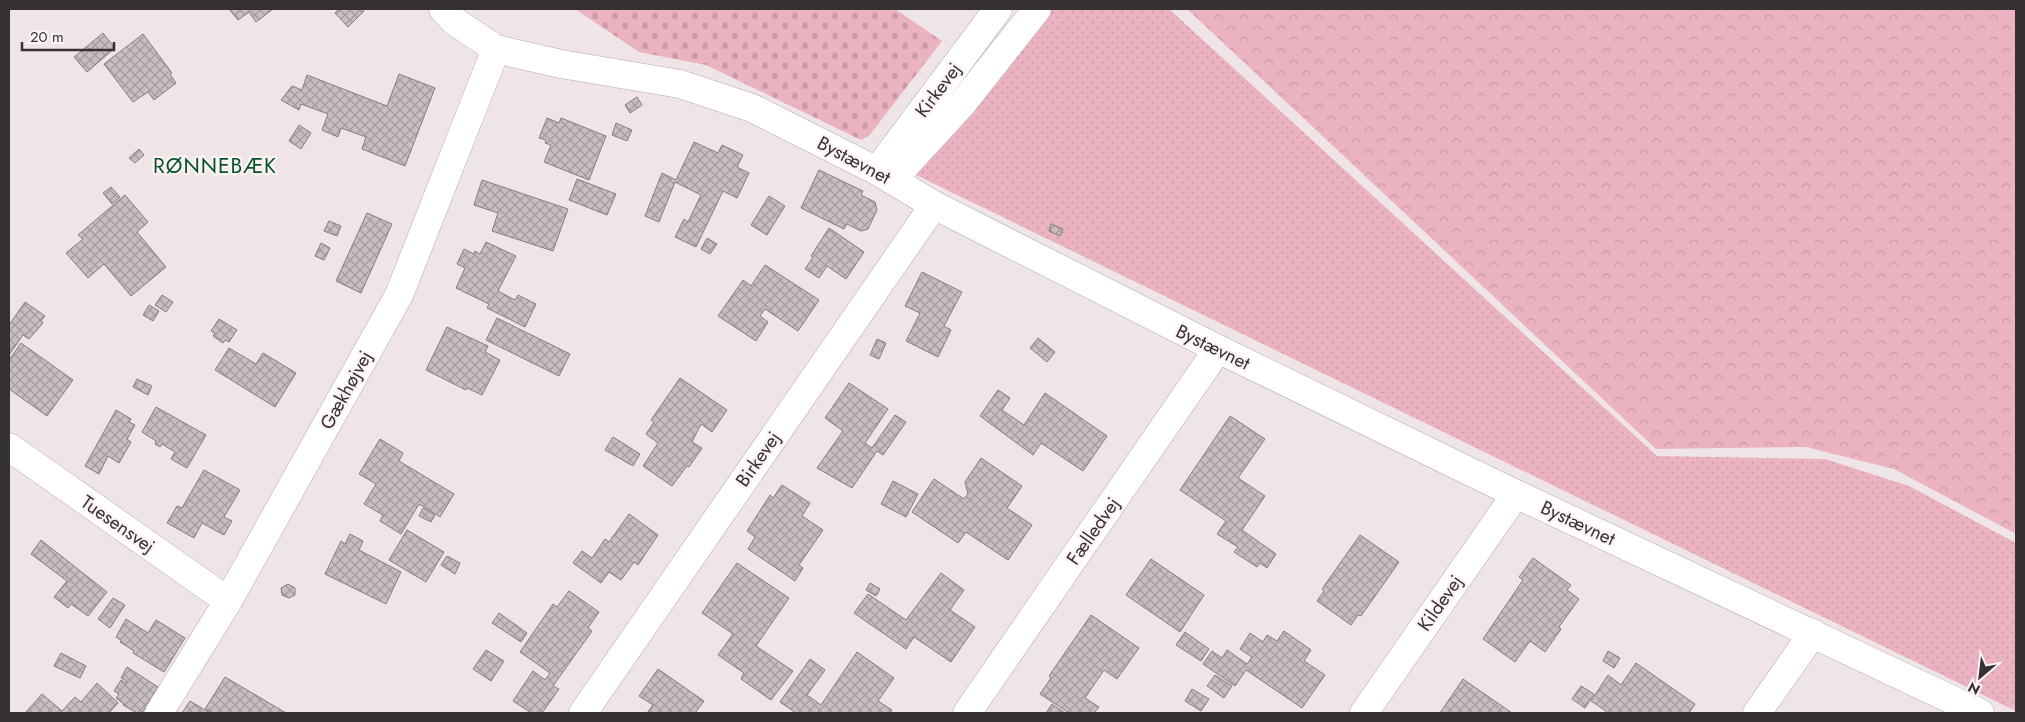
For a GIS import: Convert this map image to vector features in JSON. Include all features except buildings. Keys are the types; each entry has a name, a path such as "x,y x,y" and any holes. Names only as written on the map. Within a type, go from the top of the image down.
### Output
{"street":[{"name":"Bystævnet","path":"443,9 454,21 496,50 561,64 680,84 752,108 885,176 934,205 1218,349 1516,494 1980,713"},
{"name":"Kirkevej","path":"885,176 998,9"},
{"path":"885,176 962,104 1037,9"},
{"name":"Gækhøjvej","path":"159,713 228,601 399,295 496,50"},
{"name":"Birkevej","path":"583,713 934,205"},
{"name":"Fælledvej","path":"967,713 1218,349"},
{"name":"Tuesensvej","path":"9,447 228,601"},
{"name":"Kildevej","path":"1364,713 1516,494"},
{"path":"1758,713 1813,633"}],"green space":[{"path":"575,9 895,9 942,41 869,136 861,140 706,65 639,52"},
{"path":"1043,9 1169,9 1657,456 1825,459 1909,486 2016,543 2016,711 908,171"},
{"path":"1187,9 2016,9 2016,534 1894,469 1806,447 1656,449"}],"district":[{"name":"RØNNEBÆK","path":"215,166"}]}
